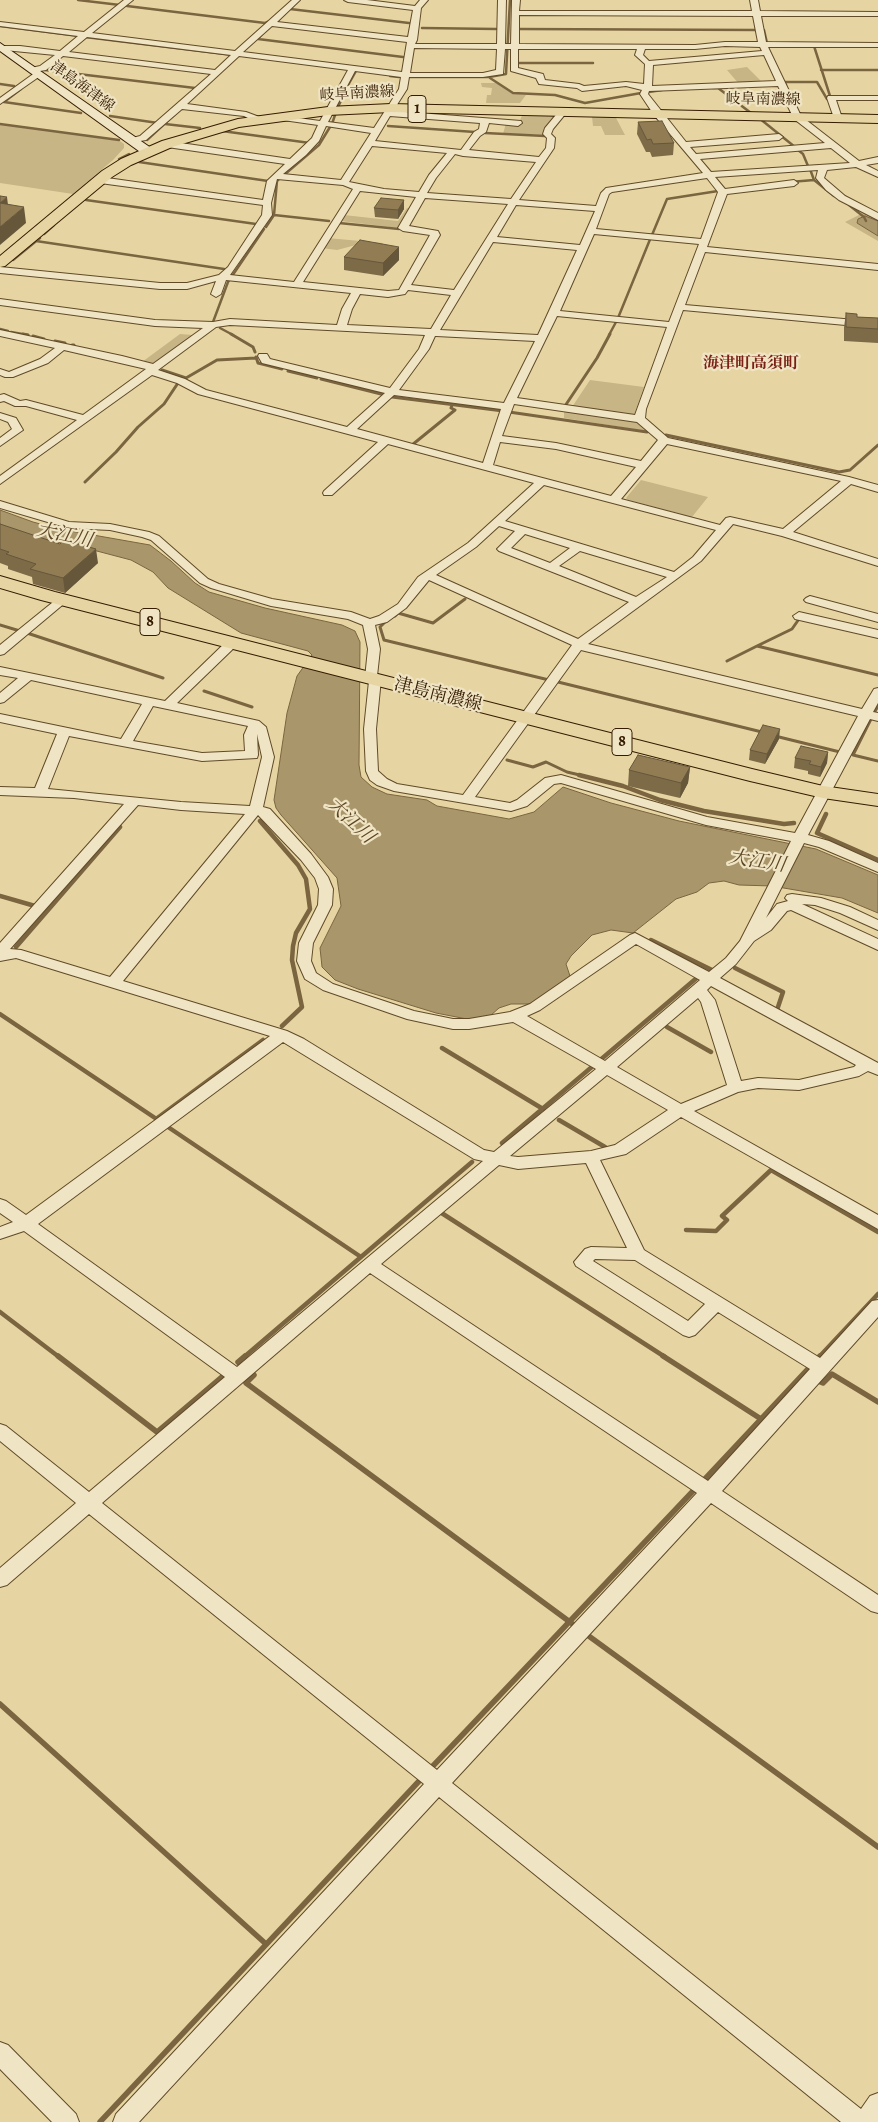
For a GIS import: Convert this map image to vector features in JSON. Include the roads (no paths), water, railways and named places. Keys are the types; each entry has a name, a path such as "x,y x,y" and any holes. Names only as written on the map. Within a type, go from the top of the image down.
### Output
{"main road":[{"name":"津島海津線","path":"2,47 147,151"},
{"name":"岐阜南濃線","path":"0,263 100,180 126,162 147,151 208,130 276,117 328,111 389,111 484,117 563,112 878,119"},
{"name":"津島南濃線","path":"0,582 62,600 300,661 823,792 878,800"}],"street":[{"path":"0,102 129,0"},
{"path":"132,141 143,138 296,0"},
{"path":"348,0 417,8"},
{"path":"344,183 403,89 417,8 424,0"},
{"path":"0,24 406,75 483,75 500,72 502,0"},
{"path":"516,0 514,69 540,76 542,82 579,86 582,89 633,83 647,89 781,83"},
{"path":"754,0 764,48 797,117 859,165 878,174"},
{"path":"515,13 878,14"},
{"path":"270,24 412,43 502,46 764,48 878,45"},
{"path":"642,46 640,55 645,62 649,63 764,48"},
{"path":"2,47 216,72"},
{"path":"649,63 647,89 644,94 657,113 723,192"},
{"path":"216,294 266,216 271,181 310,147 353,68"},
{"path":"22,84 52,83"},
{"path":"838,118 831,98 878,98"},
{"path":"180,106 246,114 259,120"},
{"path":"350,430 392,392 424,349 513,202 550,148 551,138 547,134 549,128 563,112"},
{"path":"276,117 376,131"},
{"path":"463,153 476,134 483,130 484,117 518,123"},
{"path":"683,145 779,137"},
{"path":"369,143 542,160"},
{"path":"167,144 292,162"},
{"path":"695,157 834,144"},
{"path":"0,270 175,287 227,278 396,295 405,288 435,235 435,233 403,228 432,177 446,162 452,152"},
{"path":"487,467 510,404 591,231 605,193 609,190 710,175 859,165 878,160"},
{"path":"824,167 821,181 842,198 878,217"},
{"path":"275,176 344,183 358,188 422,195 600,209"},
{"path":"100,180 267,203"},
{"path":"723,192 794,183"},
{"path":"297,284 358,188"},
{"path":"640,419 641,409 723,192"},
{"path":"591,231 878,267"},
{"path":"492,239 583,248"},
{"path":"862,265 864,254"},
{"path":"405,288 457,293"},
{"path":"342,328 348,309 357,291"},
{"path":"0,302 154,323 213,325 230,322 541,338"},
{"path":"680,307 878,326"},
{"path":"554,313 673,325"},
{"path":"0,481 213,325"},
{"path":"0,333 63,346 152,369 181,380 202,392 616,499 723,529"},
{"path":"0,372 9,375 44,361 63,346"},
{"path":"263,356 266,361 392,392 640,419 664,440 850,480 878,489"},
{"path":"0,399 4,397 19,404 26,403 85,419"},
{"path":"0,416 12,420 18,430 0,443"},
{"path":"496,438 556,446 643,465"},
{"path":"328,493 386,440"},
{"path":"616,499 664,440"},
{"path":"785,533 850,480"},
{"path":"0,504 68,525 110,527 145,534 155,538 204,581 215,586 271,602 351,616 369,623 383,618 402,606 411,591 428,575 472,545 542,481"},
{"path":"466,800 578,645 608,624 612,618 676,576 697,559 730,520 785,533 878,563"},
{"path":"497,522 676,576"},
{"path":"524,530 503,549 638,602"},
{"path":"551,567 578,547"},
{"path":"428,575 468,595 494,604 578,645 872,715"},
{"path":"0,651 62,600"},
{"path":"810,600 878,618"},
{"path":"799,616 878,634"},
{"path":"369,623 374,649 371,678 370,729 372,771 375,777 382,782 394,787 505,807 517,806 550,781 561,779 706,821 824,844 878,868"},
{"path":"168,705 232,643"},
{"path":"0,671 255,724 262,730 268,757 260,797 255,810 114,982"},
{"path":"0,699 27,677"},
{"path":"746,943 823,792 872,715 878,692"},
{"path":"125,744 150,701"},
{"path":"0,718 125,744 202,757 252,755 250,735 255,724"},
{"path":"40,793 64,732"},
{"path":"0,791 74,794 265,812 306,857 321,877 326,889 325,905 306,943 304,961 310,976 328,987 412,1015 434,1020 469,1024 515,1016 535,1008 635,938 872,1067"},
{"path":"1,951 134,801"},
{"path":"0,1579 369,1264 699,990 731,961 746,943 766,927 782,907 787,897 816,901 845,910 878,925"},
{"path":"782,907 793,905 802,908 878,945"},
{"path":"1,951 16,953 114,982 282,1035 299,1043 480,1155 518,1163 591,1158 620,1150 679,1111 736,1088 758,1083 799,1085 872,1067"},
{"path":"699,990 708,1000 736,1088"},
{"path":"515,1016 878,1223"},
{"path":"0,1233 26,1224 282,1035"},
{"path":"591,1158 638,1254"},
{"path":"0,1205 237,1376"},
{"path":"716,1302 689,1330 582,1262 591,1253 638,1254 716,1302 821,1367"},
{"path":"369,1264 878,1606"},
{"path":"124,2122 709,1492 878,1306"},
{"path":"0,1431 858,2122"},
{"path":"0,2053 68,2122"},
{"path":"866,2122 878,2104"}],"water":[{"path":"865,216 878,221 878,236 857,223 858,219"},
{"name":"大江川","path":"0,510 59,529 150,545 195,583 209,592 265,608 342,625 355,631 360,642 359,765 361,777 372,787 387,794 427,800 437,806 509,819 534,812 563,787 611,803 679,821 816,849 878,875 878,913 842,898 772,886 739,885 724,881 709,883 697,892 676,899 633,933 611,930 592,935 571,956 566,964 570,976 531,1004 511,1004 499,1008 490,1016 472,1020 436,1013 335,980 322,967 320,948 341,906 337,878 281,815 276,808 274,800 287,713 297,676 312,655 308,651 241,633 168,588 153,572 131,560 74,545 13,534 0,527"}],"waterway":[{"path":"78,0 120,5"},
{"path":"409,77 489,77 506,74 510,0"},
{"path":"127,6 265,23 270,21"},
{"path":"290,9 409,23"},
{"path":"0,26 79,36"},
{"path":"422,28 496,29"},
{"path":"519,29 756,30"},
{"path":"764,30 767,43 772,43"},
{"path":"261,35 258,39 403,57"},
{"path":"85,37 233,55"},
{"path":"814,46 822,70"},
{"path":"519,63 593,63"},
{"path":"45,70 195,88"},
{"path":"822,70 878,70"},
{"path":"822,70 830,96"},
{"path":"347,87 356,71"},
{"path":"390,76 399,77"},
{"path":"490,78 513,93 555,95 585,103 641,93"},
{"path":"786,85 784,82 817,82 827,99"},
{"path":"0,84 14,86"},
{"path":"713,88 718,88 751,113"},
{"path":"21,89 4,102 81,113"},
{"path":"338,107 346,90"},
{"path":"649,92 662,90"},
{"path":"332,124 336,112"},
{"path":"147,140 175,114"},
{"path":"110,116 158,123"},
{"path":"759,118 795,147"},
{"path":"0,124 119,140"},
{"path":"165,124 200,128"},
{"path":"388,126 475,132"},
{"path":"284,175 319,145 330,127"},
{"path":"222,131 310,143"},
{"path":"485,133 545,136"},
{"path":"798,150 803,154 808,166"},
{"path":"119,159 129,154"},
{"path":"139,162 268,181"},
{"path":"810,169 814,180"},
{"path":"274,215 277,181 281,177"},
{"path":"790,182 814,180"},
{"path":"814,180 834,196"},
{"path":"652,235 667,199 718,191"},
{"path":"86,200 256,224"},
{"path":"849,205 864,217 866,221"},
{"path":"266,227 274,215"},
{"path":"274,215 329,221"},
{"path":"339,223 399,229"},
{"path":"44,234 54,225"},
{"path":"213,322 228,282 264,229"},
{"path":"618,318 651,237"},
{"path":"36,241 40,238"},
{"path":"13,260 36,241"},
{"path":"36,241 224,269"},
{"path":"609,335 616,322"},
{"path":"220,328 233,335"},
{"path":"0,329 8,331"},
{"path":"11,332 28,335 23,334"},
{"path":"231,334 253,347 255,352"},
{"path":"565,406 597,358 610,334"},
{"path":"33,336 44,339"},
{"path":"55,341 65,343"},
{"path":"256,357 258,363 282,369"},
{"path":"162,370 186,378 217,360 256,358"},
{"path":"288,371 317,378"},
{"path":"321,379 385,395"},
{"path":"85,482 116,452 138,427 164,404 178,383"},
{"path":"392,397 503,411"},
{"path":"412,445 455,410 451,408 452,405"},
{"path":"509,412 647,432"},
{"path":"666,435 839,472 850,470 878,445"},
{"path":"395,616 398,613 433,623 465,599"},
{"path":"757,646 792,629 799,619"},
{"path":"386,621 380,627 384,640 549,680"},
{"path":"0,625 20,631"},
{"path":"27,633 163,678"},
{"path":"727,661 757,646"},
{"path":"757,646 878,675"},
{"path":"558,682 766,733"},
{"path":"204,691 252,707"},
{"path":"874,713 878,706"},
{"path":"871,719 853,755 878,761"},
{"path":"775,736 840,752"},
{"path":"507,760 533,767 546,762 567,772 584,776"},
{"path":"579,775 623,786 660,800 704,811 784,824 794,823"},
{"path":"826,814 817,833 878,860"},
{"path":"260,821 298,865 306,879 310,909 296,933 293,946 292,960 302,1007 282,1026"},
{"path":"16,947 120,827"},
{"path":"0,896 35,906"},
{"path":"651,940 712,970"},
{"path":"735,968 783,992 777,1010 780,1012"},
{"path":"599,1061 699,976"},
{"path":"0,1014 156,1119"},
{"path":"667,1027 711,1052"},
{"path":"156,1119 263,1040"},
{"path":"442,1048 543,1109"},
{"path":"543,1109 593,1066"},
{"path":"502,1143 543,1109"},
{"path":"559,1120 605,1147"},
{"path":"168,1127 361,1257"},
{"path":"361,1257 472,1162"},
{"path":"686,1230 716,1231 727,1220 722,1216 771,1170 878,1232"},
{"path":"440,1212 665,1357"},
{"path":"244,1357 361,1257"},
{"path":"819,1357 878,1294"},
{"path":"0,1312 59,1357"},
{"path":"58,1356 157,1432 223,1376"},
{"path":"241,1365 238,1362 245,1356"},
{"path":"663,1356 761,1419"},
{"path":"704,1480 809,1368"},
{"path":"251,1372 254,1375 246,1383 569,1622"},
{"path":"818,1381 823,1383 832,1374 878,1402"},
{"path":"569,1622 694,1490"},
{"path":"431,1768 569,1622"},
{"path":"569,1622 574,1625"},
{"path":"586,1634 878,1847"},
{"path":"0,1704 266,1944"},
{"path":"100,2122 421,1779"}],"district":[{"name":"海津町高須町","path":"751,364"}]}
